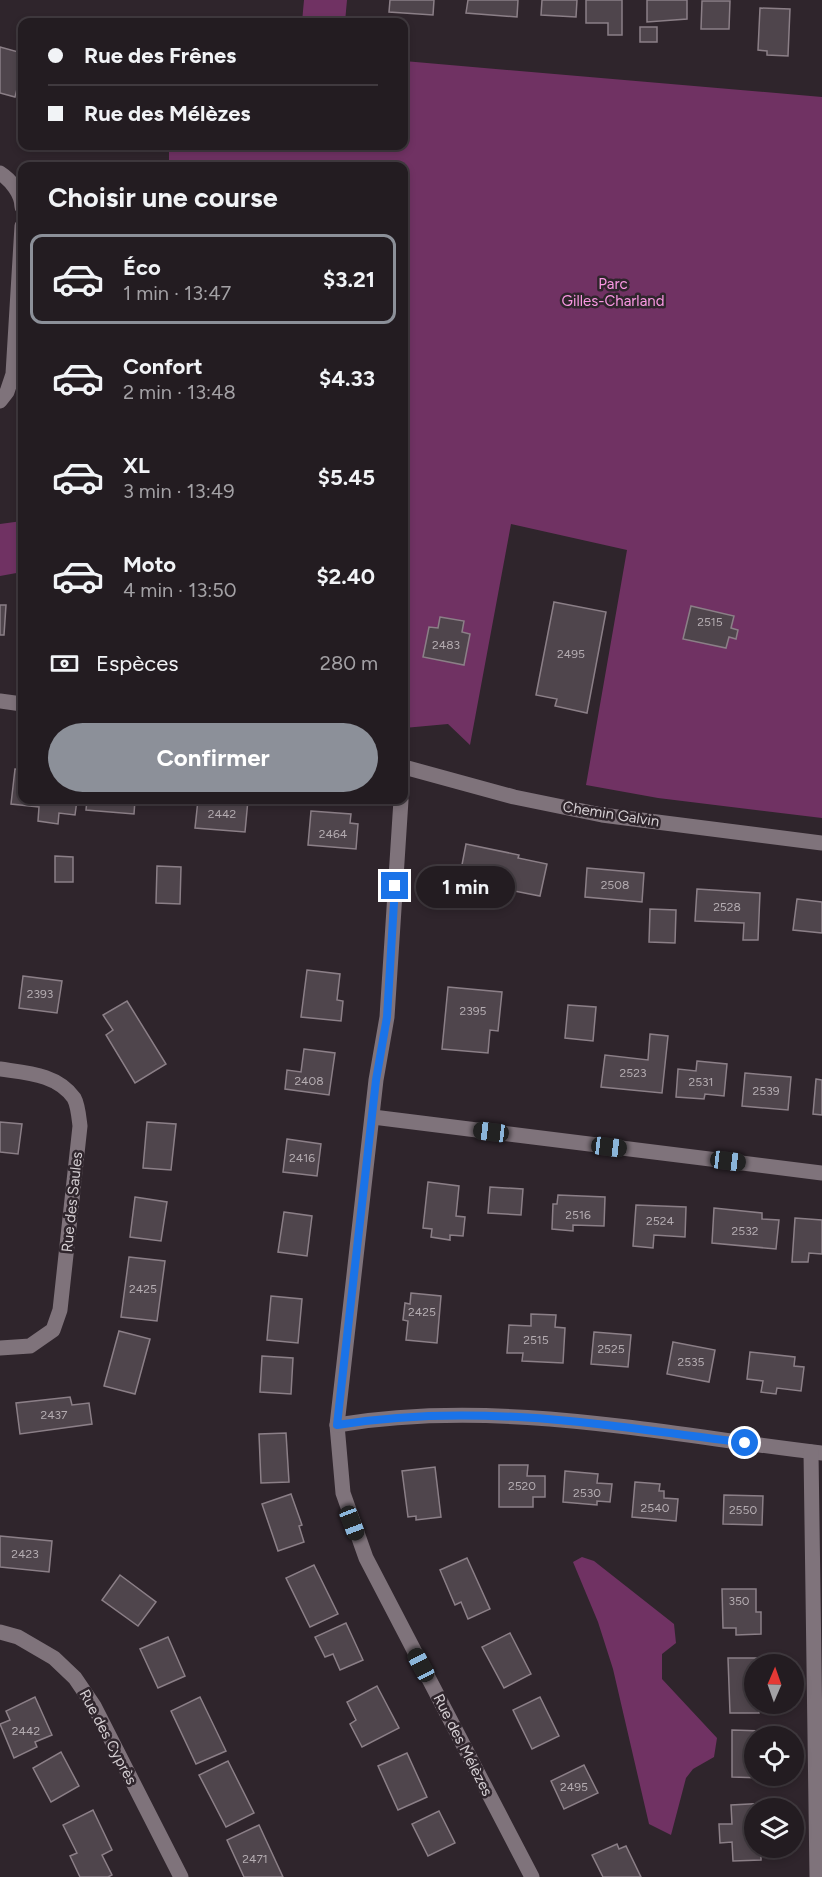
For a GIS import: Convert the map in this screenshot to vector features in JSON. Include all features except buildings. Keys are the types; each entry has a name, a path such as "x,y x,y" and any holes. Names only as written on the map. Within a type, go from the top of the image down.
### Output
{"street":[{"path":"0,173 18,193"},
{"path":"0,401 7,392 14,374 18,300"},
{"path":"0,701 18,703"},
{"name":"Chemin Galvin","path":"408,768 486,790 602,815 822,843"},
{"name":"Rue des Mélèzes","path":"401,804 387,1017 337,1425 343,1493 366,1558 532,1877"},
{"name":"Rue des Saules","path":"0,1069 38,1074 58,1083 75,1100 80,1126 60,1310 53,1330 30,1346 0,1348"},
{"path":"373,1117 822,1173"},
{"path":"337,1425 382,1418 494,1414 547,1417 817,1452 817,1877"},
{"name":"Rue des Cyprès","path":"0,1632 18,1637 54,1658 75,1678 94,1706 181,1877"}],"green space":[{"path":"304,0 347,0 345,18 302,18"},
{"name":"Parc Gilles-Charland","path":"408,61 822,97 822,818 658,798 586,785 627,550 511,524 470,745 448,724 408,728 408,162 169,162 169,150 408,150"},
{"path":"18,522 18,573 0,576 0,524"},
{"path":"582,1557 594,1561 674,1624 676,1643 662,1654 662,1679 717,1738 714,1757 693,1769 686,1778 671,1835 649,1824 613,1669 598,1622 573,1562"}],"route":[{"path":"395,886 387,1017 376,1080 337,1425 382,1418 494,1414 547,1417 745,1443"}]}
